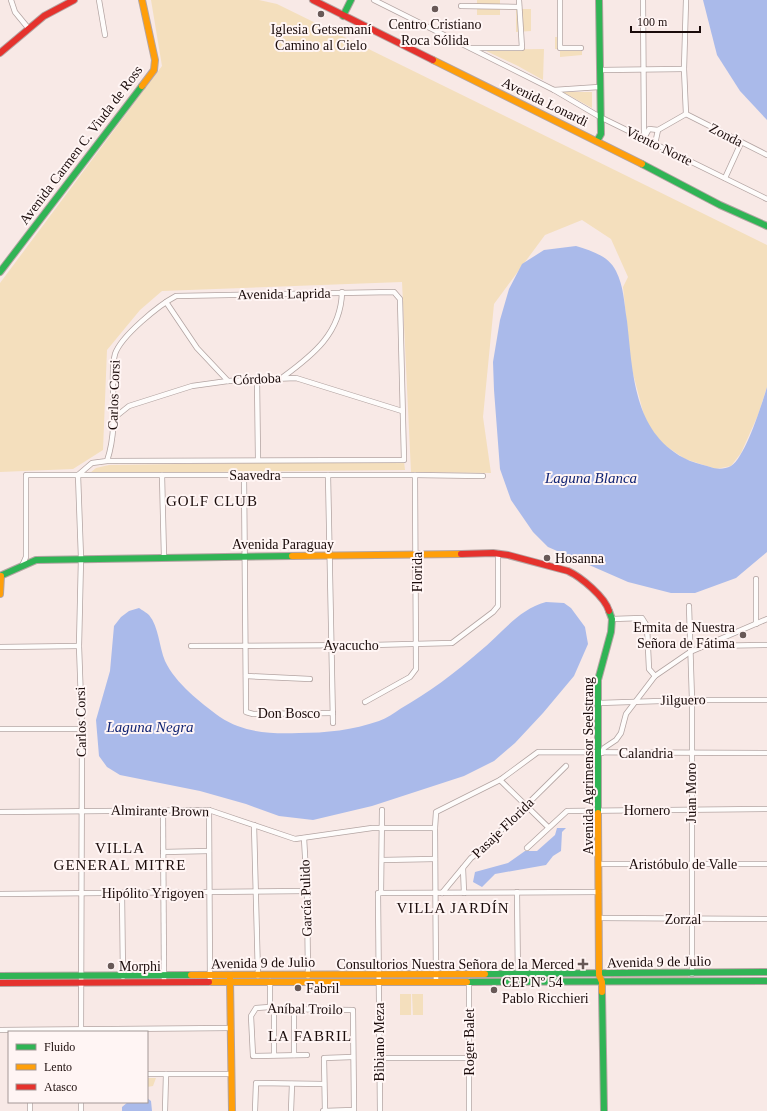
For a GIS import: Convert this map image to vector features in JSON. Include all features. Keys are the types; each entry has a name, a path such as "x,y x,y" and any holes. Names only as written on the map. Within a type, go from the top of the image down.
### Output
{"street":[{"path":"11,0 15,12 29,29"},
{"path":"0,52 44,16 74,0"},
{"path":"99,0 105,35"},
{"name":"Avenida Carmen C. Viuda de Ross","path":"0,272 154,70 156,60 142,0"},
{"name":"Avenida Lonardi","path":"313,0 597,141 720,205 767,226"},
{"path":"344,16 350,0"},
{"name":"Viento Norte","path":"374,0 554,90 600,117 767,199"},
{"path":"469,48 522,48 518,7 519,0"},
{"path":"560,0 560,48 581,48"},
{"path":"597,141 601,134 599,87 599,0"},
{"path":"643,0 644,138"},
{"path":"644,138 649,130 658,130 686,114 684,69 686,0"},
{"path":"461,6 518,7"},
{"path":"600,70 684,69"},
{"path":"554,90 599,87"},
{"name":"Zonda","path":"686,114 767,155"},
{"path":"655,144 658,130"},
{"path":"725,178 741,143"},
{"path":"283,377 310,357 330,335 342,305 342,292"},
{"name":"Avenida Laprida","path":"166,302 176,296 394,292 400,299 402,411"},
{"path":"166,302 197,348 228,381"},
{"name":"Carlos Corsi","path":"107,461 111,449 114,418 113,364 115,353 146,317 166,302"},
{"name":"Córdoba","path":"114,418 128,406 192,386 228,381 283,377 296,378 402,411"},
{"path":"257,379 258,459"},
{"name":"Saavedra","path":"78,475 92,463 107,461 258,459 404,460 402,411"},
{"name":"Saavedra","path":"22,566 26,556 26,475 483,476"},
{"name":"Carlos Corsi","path":"78,475 81,558 79,646 82,728 81,1031"},
{"path":"162,475 164,557"},
{"path":"244,475 246,676 310,679"},
{"path":"328,475 332,723"},
{"name":"Florida","path":"365,702 410,677 416,669 417,555 415,475"},
{"name":"Avenida Paraguay","path":"1,576 36,560 81,558 498,553 568,571 584,580 608,607 612,619"},
{"name":"Ayacucho","path":"191,646 452,643 494,612 498,606 498,553"},
{"path":"0,594 1,576"},
{"path":"756,579 756,624"},
{"name":"Juan Moro","path":"689,606 692,700 691,981"},
{"path":"612,619 642,618 647,626 649,668 655,676"},
{"name":"Avenida Agrimensor Seelstrang","path":"604,1111 602,982 599,974 600,753 598,680 611,632 612,619"},
{"path":"436,982 436,812 500,780 538,752 600,753 604,748 616,740 621,733 626,714 655,676 701,646 767,620"},
{"path":"701,646 767,645"},
{"path":"0,647 79,646"},
{"name":"Don Bosco","path":"246,676 246,712 253,714 333,713"},
{"name":"Jilguero","path":"599,703 692,700 767,700"},
{"path":"0,729 82,728"},
{"name":"Calandria","path":"600,753 767,754"},
{"name":"Pasaje Florida","path":"442,893 471,858 479,852 566,766"},
{"path":"500,780 548,827"},
{"name":"Hornero","path":"527,848 567,811 767,809"},
{"name":"Almirante Brown","path":"0,812 81,810 210,810 295,839 372,828 435,828"},
{"path":"163,810 164,982"},
{"path":"210,810 210,983"},
{"name":"Bibiano Meza","path":"380,1111 379,893 382,860 382,810"},
{"path":"254,825 258,979"},
{"name":"García Pulido","path":"304,838 307,891 308,982"},
{"path":"163,852 209,851"},
{"path":"382,860 435,859"},
{"name":"Aristóbulo de Valle","path":"599,864 767,864"},
{"path":"463,868 464,893"},
{"name":"Hipólito Yrigoyen","path":"0,894 307,891"},
{"path":"517,892 518,982"},
{"path":"379,893 599,892"},
{"path":"122,893 124,979"},
{"name":"Zorzal","path":"599,918 767,919"},
{"name":"Avenida 9 de Julio","path":"0,976 82,975 164,982 210,983 308,974 599,974 767,972"},
{"name":"Roger Balet","path":"469,973 469,1111"},
{"name":"Avenida 9 de Julio","path":"0,983 81,982 164,975 230,976 258,979"},
{"path":"230,976 232,1111"},
{"path":"270,978 274,1056 307,1055"},
{"name":"Avenida 9 de Julio","path":"270,978 308,982 767,981"},
{"name":"Aníbal Troilo","path":"274,1056 253,1056 251,1016 256,1008 353,1010 353,1057"},
{"path":"294,1009 294,1055"},
{"path":"0,1030 81,1031 231,1028"},
{"path":"353,1057 354,1110 324,1111 324,1058 353,1057"},
{"path":"379,1058 469,1058"},
{"path":"148,1074 231,1074"},
{"path":"165,1111 166,1074"},
{"path":"255,1111 256,1083 288,1082 292,1084 324,1084"},
{"path":"291,1111 292,1084"}],"shaded area":[{"path":"151,0 259,0 277,4 767,245 767,387 758,415 741,453 731,466 716,469 685,459 663,444 646,423 631,366 623,287 628,277 611,239 582,220 545,235 494,304 483,417 491,473 411,472 402,282 162,291 140,310 107,350 103,450 73,469 0,472 0,283 162,66"},
{"path":"477,0 500,0 500,15 477,15"},
{"path":"516,9 531,9 531,31 516,32"},
{"path":"555,37 563,37 563,50 582,49 582,55 560,57 560,49 555,49"},
{"path":"544,49 543,80 484,50"},
{"path":"563,92 592,92 592,108"},
{"path":"404,461 405,470 90,473 96,468 109,465"},
{"path":"688,976 688,978 611,979 611,977"},
{"path":"400,994 411,994 411,1015 400,1015"},
{"path":"412,994 423,994 423,1015 413,1015"},
{"path":"148,1078 156,1078 153,1086 148,1087"}],"water":[{"path":"703,0 767,0 767,120 740,91 717,55"},
{"name":"Laguna Blanca","path":"576,246 604,257 616,271 621,283 634,380 639,398 645,416 654,432 667,446 684,458 696,463 722,469 731,466 742,453 757,417 767,387 767,552 736,578 695,593 671,593 628,582 548,547 533,532 511,500 500,469 494,390 493,362 500,320 509,289 522,264 544,250"},
{"name":"Laguna Negra","path":"546,602 564,603 571,608 585,627 588,644 574,676 515,743 494,761 464,776 372,806 313,820 279,816 246,804 200,791 120,775 107,767 99,756 96,720 110,671 114,626 121,617 129,611 139,608 149,615 155,625 165,661 175,677 189,692 220,717 248,729 268,733 309,733 349,729 388,717 451,675 518,617"},
{"path":"557,828 566,828 562,832 561,851 553,856 546,865 495,874 482,887 473,882 475,872 508,863 525,851 537,851 555,835"},
{"path":"148,1099 151,1101 152,1111 122,1111 122,1107 127,1103 148,1103"}],"traffic: fast":[{"path":"343,16 351,0"},
{"path":"597,141 601,134 599,0"},
{"path":"0,272 142,86"},
{"path":"642,164 720,205 767,226"},
{"path":"0,576 36,560 292,556"},
{"path":"598,813 598,680 611,632 612,619 609,611"},
{"path":"485,974 767,972"},
{"path":"0,976 191,975"},
{"path":"467,982 767,981"},
{"path":"602,992 604,1111"}],"traffic: slow":[{"path":"142,0 155,60 154,70 142,86"},
{"path":"433,60 642,164"},
{"path":"292,556 461,554"},
{"path":"0,594 1,576"},
{"path":"598,813 599,975 602,982 602,992"},
{"path":"191,975 485,974"},
{"path":"230,979 232,1111"},
{"path":"209,982 467,982"}],"traffic: jam":[{"path":"0,53 44,16 74,0"},
{"path":"313,0 433,60"},
{"path":"461,554 493,553 508,555 568,571 592,588 603,600 609,611"},
{"path":"0,983 209,982"}],"place":[{"name":"Centro Cristiano Roca Sólida","path":"435,9"},
{"name":"Iglesia Getsemaní Camino al Cielo","path":"321,14"},
{"name":"Hosanna","path":"547,558"},
{"name":"Ermita de Nuestra Señora de Fátima","path":"743,635"},
{"name":"Consultorios Nuestra Señora de la Merced","path":"583,964"},
{"name":"Morphi","path":"111,966"},
{"name":"Fabril","path":"298,988"},
{"name":"CEP Nº 54 Pablo Ricchieri","path":"494,990"}],"district":[{"name":"GOLF CLUB","path":"212,501"},
{"name":"VILLA GENERAL MITRE","path":"120,856"},
{"name":"VILLA JARDÍN","path":"453,908"},
{"name":"LA FABRIL","path":"310,1036"}]}
